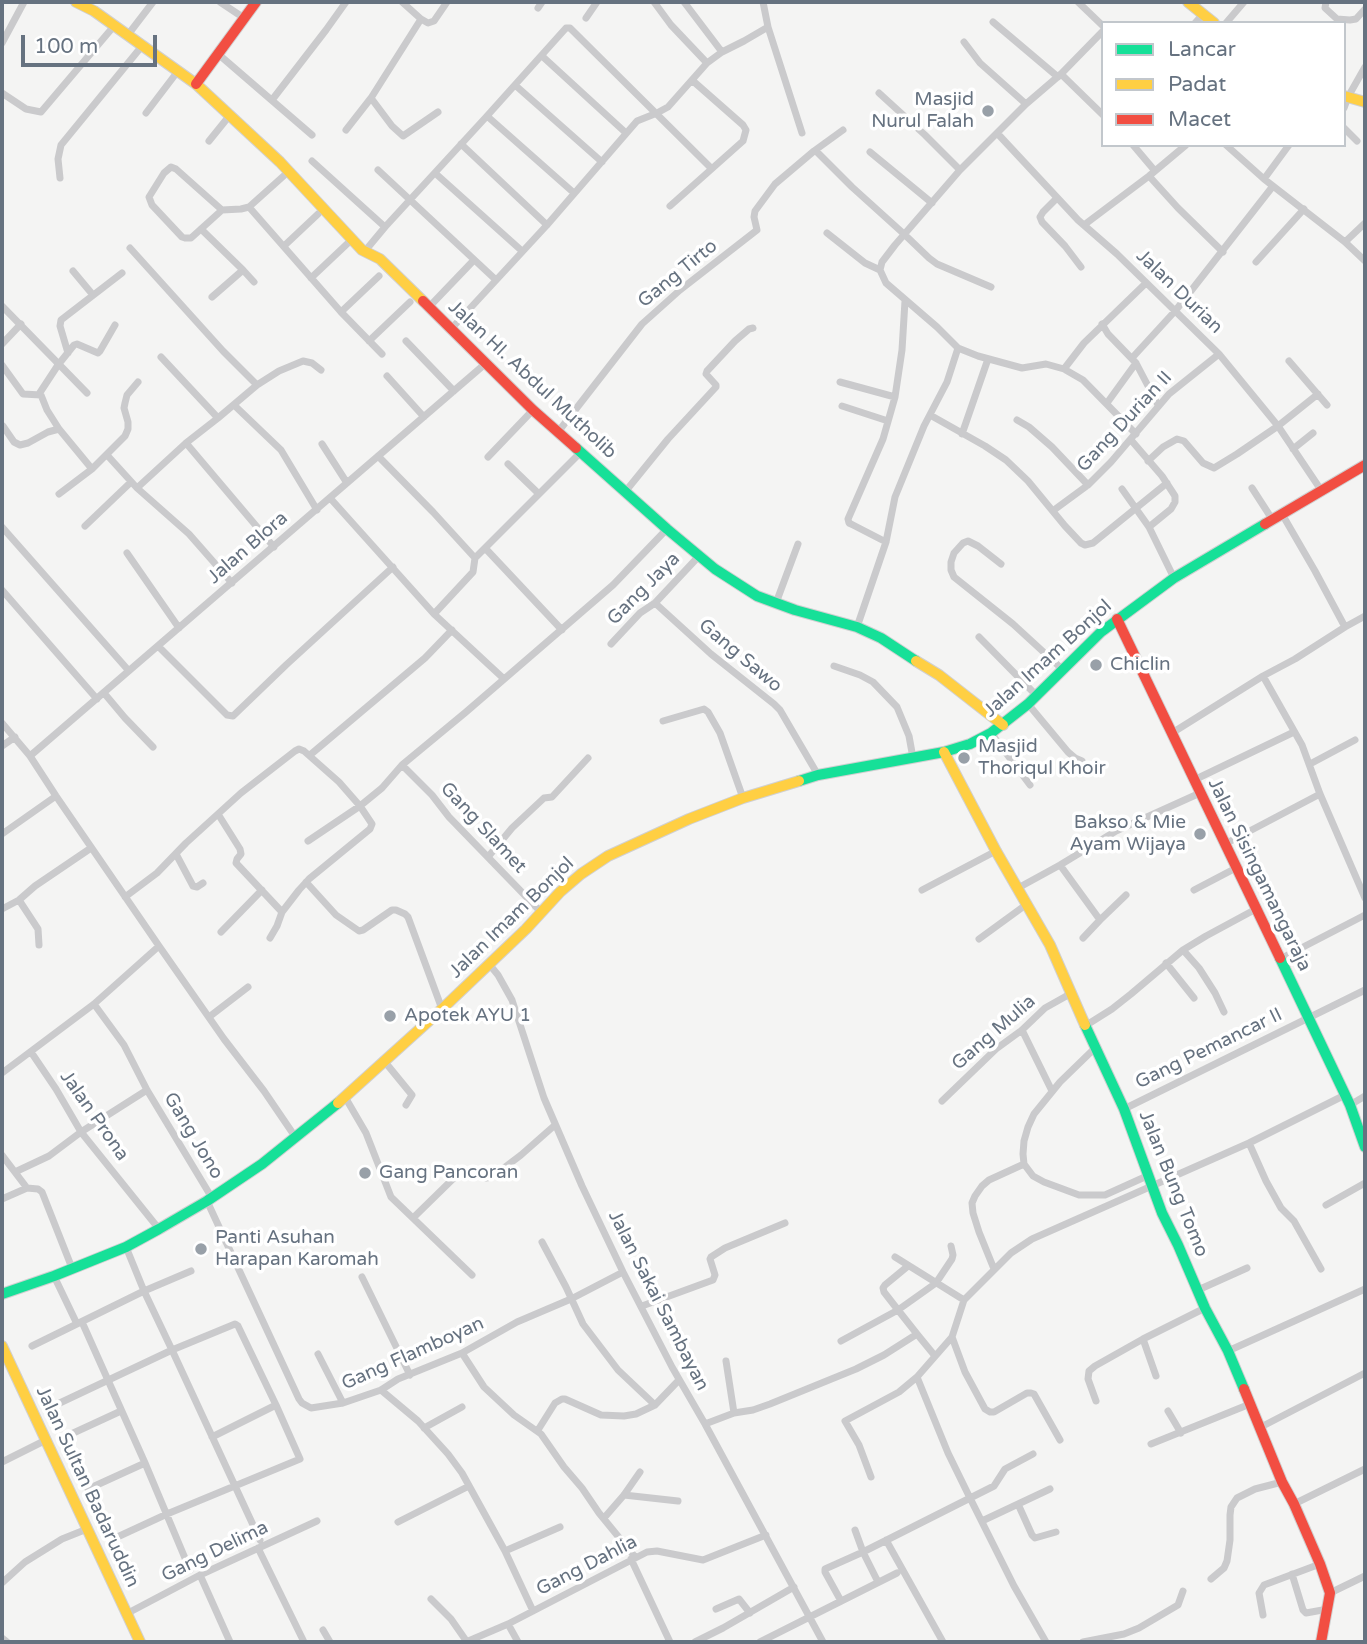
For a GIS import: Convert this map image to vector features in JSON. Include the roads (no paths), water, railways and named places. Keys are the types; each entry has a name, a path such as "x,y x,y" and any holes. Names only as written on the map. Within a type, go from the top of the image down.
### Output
{"main road":[{"name":"Jalan HI. Abdul Mutholib","path":"76,2 95,7 114,26 195,84 288,172 350,239 389,267 533,410 715,569 757,596 857,627 881,638 924,664 1003,725"},
{"path":"195,84 256,2"},
{"path":"1188,2 1199,19"},
{"path":"1346,100 1365,102"},
{"name":"Jalan Imam Bonjol","path":"2,1294 125,1247 159,1229 209,1199 296,1138 442,1009 581,874 608,856 743,798 818,775 944,752 970,744 1003,725 1090,642 1174,578 1321,490 1364,470"},
{"name":"Jalan Sisingamangaraja","path":"1117,619 1309,1019 1347,1100 1365,1147"},
{"name":"Jalan Bung Tomo","path":"944,752 1050,945 1124,1109 1149,1181 1205,1308 1228,1351 1282,1482 1320,1564 1330,1593 1321,1642"},
{"name":"Jalan Sultan Badaruddin","path":"2,1346 128,1613 138,1641"}],"street":[{"path":"2,43 24,2"},
{"path":"127,36 153,2"},
{"path":"220,2 244,18"},
{"path":"272,100 346,2"},
{"path":"402,2 428,23 433,21 447,2"},
{"path":"586,18 597,2"},
{"path":"654,2 671,25 707,63"},
{"path":"684,2 722,52"},
{"path":"763,2 768,27 802,133"},
{"path":"1078,2 1101,24"},
{"path":"1228,21 1244,2"},
{"path":"1326,2 1325,8 1335,21 1356,19 1365,9"},
{"path":"346,130 421,19"},
{"path":"993,22 1101,114"},
{"path":"2,93 26,109 41,112 114,26"},
{"path":"451,329 547,225 637,121 668,107 707,63 768,27"},
{"path":"365,251 542,56 563,29 569,28 712,168"},
{"path":"1101,33 960,170 888,253 880,270 886,283 958,348 1022,368 1046,363 1083,380 1107,403 1175,496 1171,509 1149,527"},
{"path":"964,42 980,63 1026,104"},
{"path":"60,178 58,159 61,145 142,47"},
{"path":"217,53 312,135"},
{"path":"542,56 626,133"},
{"path":"1346,98 1365,67"},
{"path":"146,113 178,71"},
{"path":"670,206 743,141 746,130 693,81"},
{"path":"515,85 602,162"},
{"path":"879,93 960,170"},
{"path":"370,98 403,136 438,112"},
{"path":"209,141 230,116"},
{"path":"487,116 573,193"},
{"name":"Gang Tirto","path":"558,432 642,324 680,290 753,235 757,230 755,211 775,184 843,130"},
{"path":"1346,130 1357,141"},
{"name":"Jalan Durian","path":"997,133 1056,199 1177,310 1219,354 1278,426 1321,490"},
{"path":"461,145 547,225"},
{"path":"1134,147 1178,208 1223,252"},
{"path":"1084,225 1184,147"},
{"path":"1228,147 1365,261"},
{"path":"1265,179 1288,147"},
{"path":"816,151 922,253 937,264 991,287"},
{"path":"870,152 932,203"},
{"path":"312,161 385,227"},
{"path":"222,210 191,238 182,237 152,205 150,195 171,167 222,210 232,210 249,207 288,172"},
{"path":"378,170 496,280"},
{"path":"435,173 522,251"},
{"path":"1107,403 1134,360 1177,310 1273,186"},
{"path":"1056,199 1040,217 1081,267"},
{"path":"249,207 341,312 382,354"},
{"path":"1256,262 1304,209"},
{"path":"284,246 318,214"},
{"path":"1345,242 1365,223"},
{"path":"201,229 254,282"},
{"path":"827,233 865,263 880,270"},
{"path":"311,278 347,244"},
{"path":"130,248 257,385"},
{"path":"429,307 474,260"},
{"path":"212,297 243,270"},
{"path":"73,271 93,295"},
{"path":"68,353 60,326 61,320 122,273"},
{"path":"341,312 379,276"},
{"path":"1064,369 1084,342 1146,283"},
{"path":"886,542 849,523 848,519 883,439 895,397 905,301"},
{"path":"369,341 410,302"},
{"path":"2,306 87,393"},
{"path":"2,344 21,324"},
{"path":"1102,324 1108,334 1134,360 1158,405"},
{"path":"41,396 58,365 74,345 97,353 115,325"},
{"path":"625,492 668,439 716,387 706,374 707,371 735,341 753,328"},
{"path":"407,341 454,391"},
{"path":"857,627 886,542 895,497 947,382 958,348"},
{"name":"Gang Durian II","path":"1054,510 1088,485 1169,394 1219,354"},
{"path":"160,357 218,418"},
{"path":"962,434 988,359"},
{"path":"85,526 257,385 279,371 303,361 312,363 321,370"},
{"path":"1289,361 1327,405"},
{"name":"Jalan Blora","path":"30,756 485,364"},
{"path":"2,365 23,394 41,396"},
{"path":"387,376 424,417"},
{"path":"60,494 92,469 125,436 128,422 125,403 131,389 138,382"},
{"path":"840,382 895,397"},
{"path":"1148,461 1177,439 1184,440 1203,463 1214,468 1278,426 1318,394"},
{"path":"41,396 59,429 92,469"},
{"path":"234,405 281,450 317,510"},
{"path":"842,406 888,421"},
{"path":"488,457 533,410"},
{"path":"930,415 1006,460 1084,545 1093,543 1167,483"},
{"path":"1017,420 1052,446 1088,485"},
{"path":"3,426 13,442 20,445 59,429"},
{"path":"1293,449 1314,433"},
{"path":"186,443 274,547"},
{"path":"322,444 347,484"},
{"path":"475,558 581,452"},
{"path":"107,455 134,485 188,534 232,583"},
{"path":"378,456 475,558 473,572 434,614"},
{"path":"508,464 539,494"},
{"path":"1252,488 1277,516 1315,571 1345,627"},
{"path":"1122,489 1149,527 1174,578"},
{"path":"330,498 434,614 503,678"},
{"path":"2,527 129,671"},
{"path":"308,841 382,788 402,765 613,585 667,529"},
{"path":"1001,564 968,541 963,542 954,553 951,570 954,577 1013,624 1063,669"},
{"path":"776,603 798,544"},
{"path":"485,548 562,630"},
{"path":"127,553 179,628"},
{"name":"Gang Jaya","path":"611,644 640,613 655,603 699,556"},
{"path":"158,646 224,712 233,716 393,567"},
{"path":"2,590 101,696 153,747"},
{"name":"Gang Sawo","path":"655,603 711,654 780,710 818,775"},
{"path":"1172,733 1365,616"},
{"path":"310,755 425,658 452,631"},
{"path":"979,637 1032,700 1068,752 1082,761"},
{"path":"834,666 873,682 897,707 909,736 913,758"},
{"path":"1264,676 1310,764 1365,898"},
{"path":"663,721 706,710 720,733 743,798"},
{"path":"2,723 30,756 159,946 296,1138"},
{"path":"1194,780 1294,732"},
{"path":"991,733 1030,785"},
{"path":"2,746 15,737"},
{"path":"1310,764 1355,740"},
{"path":"125,897 157,873 241,793 295,751 304,751 339,782 372,824 370,829 306,883 282,912 270,939"},
{"path":"488,856 521,818 544,799 552,797 588,758"},
{"name":"Gang Slamet","path":"402,765 541,912"},
{"path":"1018,888 1116,831 1200,793"},
{"path":"1225,844 1321,794"},
{"path":"2,834 55,796"},
{"path":"218,814 240,849 241,854 236,863 282,912"},
{"path":"2,909 19,900 91,848"},
{"path":"922,890 996,850"},
{"path":"176,854 193,886 204,883"},
{"path":"1060,865 1100,920"},
{"path":"1194,890 1236,868"},
{"path":"306,883 336,915 359,930 392,910 405,914 442,1009"},
{"path":"221,932 262,891"},
{"path":"1083,938 1126,895"},
{"path":"19,900 38,929 39,945"},
{"path":"979,939 1027,904"},
{"path":"1085,1026 1121,1002 1184,950 1256,909"},
{"path":"1280,959 1365,915"},
{"path":"2,1073 94,1004 159,946"},
{"path":"1184,950 1199,968 1224,1012"},
{"path":"1167,963 1194,998"},
{"name":"Jalan Sakai Sambayan","path":"489,964 512,1000 555,1125 623,1272 823,1642"},
{"path":"209,1017 248,987"},
{"name":"Gang Pemancar II","path":"1124,1109 1365,990"},
{"name":"Gang Mulia","path":"942,1101 996,1049 1022,1030 1045,1008 1070,994"},
{"name":"Gang Jono","path":"94,1004 124,1045 209,1199"},
{"path":"1022,1030 1052,1091"},
{"path":"1095,1048 1052,1091 1034,1114 1028,1127 1023,1154 1024,1164 1033,1176 1079,1195 1105,1195 1149,1181 1249,1143 1347,1100 1365,1097"},
{"name":"Jalan Prona","path":"31,1052 81,1132 159,1229"},
{"path":"384,1062 411,1093 412,1098 405,1105"},
{"path":"15,1172 49,1156 147,1090"},
{"path":"345,1097 366,1133 391,1197 472,1275"},
{"path":"413,1218 459,1173 465,1171 486,1178 492,1177 555,1125"},
{"path":"1249,1143 1281,1209 1294,1222 1321,1269"},
{"path":"2,1154 27,1188"},
{"path":"994,1269 979,1232 972,1203 989,1180 1024,1164"},
{"path":"871,1477 859,1445 845,1421 900,1392 917,1377 952,1337 964,1300 1011,1253 1032,1239 1149,1181"},
{"path":"1326,1205 1365,1183"},
{"path":"2,1199 27,1188 42,1192 72,1268"},
{"name":"Gang Flamboyan","path":"209,1199 299,1399 311,1408 343,1403 381,1390 398,1379 462,1353 517,1322 571,1299 623,1272"},
{"path":"642,1307 713,1280 715,1276 711,1257 725,1248 785,1223"},
{"path":"542,1242 583,1324 618,1370 654,1405"},
{"path":"841,1341 898,1310 936,1283 952,1259 951,1246"},
{"path":"125,1247 304,1642"},
{"path":"895,1257 964,1300"},
{"path":"908,1266 884,1285 884,1292 935,1356"},
{"path":"1198,1290 1247,1268"},
{"path":"32,1346 191,1271"},
{"path":"54,1276 107,1380 190,1570"},
{"path":"362,1277 410,1375"},
{"path":"1228,1351 1365,1289"},
{"path":"1096,1401 1088,1379 1089,1371 1143,1339 1205,1308"},
{"path":"47,1409 172,1350 236,1325 300,1459 113,1539"},
{"path":"705,1424 770,1404 856,1369 917,1334"},
{"path":"952,1337 965,1371 985,1409 994,1412 1027,1393 1034,1394 1060,1440"},
{"path":"1143,1339 1156,1376"},
{"path":"462,1353 484,1387 514,1415 538,1430 633,1558 670,1642"},
{"path":"318,1354 343,1403"},
{"path":"726,1361 734,1413"},
{"path":"1261,1427 1365,1373"},
{"path":"917,1377 948,1453 1014,1586 1046,1642"},
{"path":"538,1430 555,1403 562,1399 601,1415 636,1414 654,1405 679,1380"},
{"path":"381,1390 418,1421 448,1454 505,1550 533,1611"},
{"path":"1151,1444 1250,1404"},
{"path":"212,1437 276,1405"},
{"path":"424,1429 462,1407"},
{"path":"1168,1410 1181,1433"},
{"path":"69,1435 121,1411"},
{"path":"2,1462 46,1440"},
{"path":"841,1601 825,1569 994,1486 1005,1469 1033,1454"},
{"path":"88,1489 145,1463"},
{"path":"1294,1504 1365,1469"},
{"path":"604,1518 640,1472"},
{"path":"1211,1579 1227,1561 1231,1507 1237,1498 1255,1489 1282,1482"},
{"path":"398,1522 469,1486"},
{"path":"982,1521 1050,1489"},
{"path":"624,1494 678,1501"},
{"path":"1018,1504 1035,1538 1056,1532"},
{"name":"Gang Delima","path":"128,1613 259,1544 317,1521"},
{"path":"505,1550 560,1527"},
{"path":"2,1583 25,1562 62,1539 87,1529"},
{"path":"855,1530 878,1582"},
{"name":"Gang Dahlia","path":"467,1642 508,1624 647,1552 657,1550 703,1560 765,1535"},
{"path":"886,1540 943,1642"},
{"path":"1263,1615 1259,1593 1264,1586 1320,1564"},
{"path":"760,1642 897,1573"},
{"path":"1292,1574 1306,1613 1328,1609"},
{"path":"200,1575 230,1642"},
{"path":"1330,1593 1365,1576"},
{"path":"695,1642 794,1587"},
{"path":"1083,1642 1124,1634 1139,1628 1178,1605 1183,1591"},
{"path":"716,1609 739,1598 750,1613"},
{"path":"431,1599 452,1619 467,1642"},
{"path":"508,1624 518,1642"},
{"path":"323,1630 330,1642"},
{"path":"2,1638 7,1642"}],"place":[{"name":"Masjid Nurul Falah","path":"988,111"},
{"name":"Chiclin","path":"1096,665"},
{"name":"Masjid Thoriqul Khoir","path":"964,758"},
{"name":"Bakso & Mie Ayam Wijaya","path":"1200,834"},
{"name":"Apotek AYU 1","path":"390,1016"},
{"name":"Gang Pancoran","path":"365,1173"},
{"name":"Panti Asuhan Harapan Karomah","path":"201,1249"}]}
